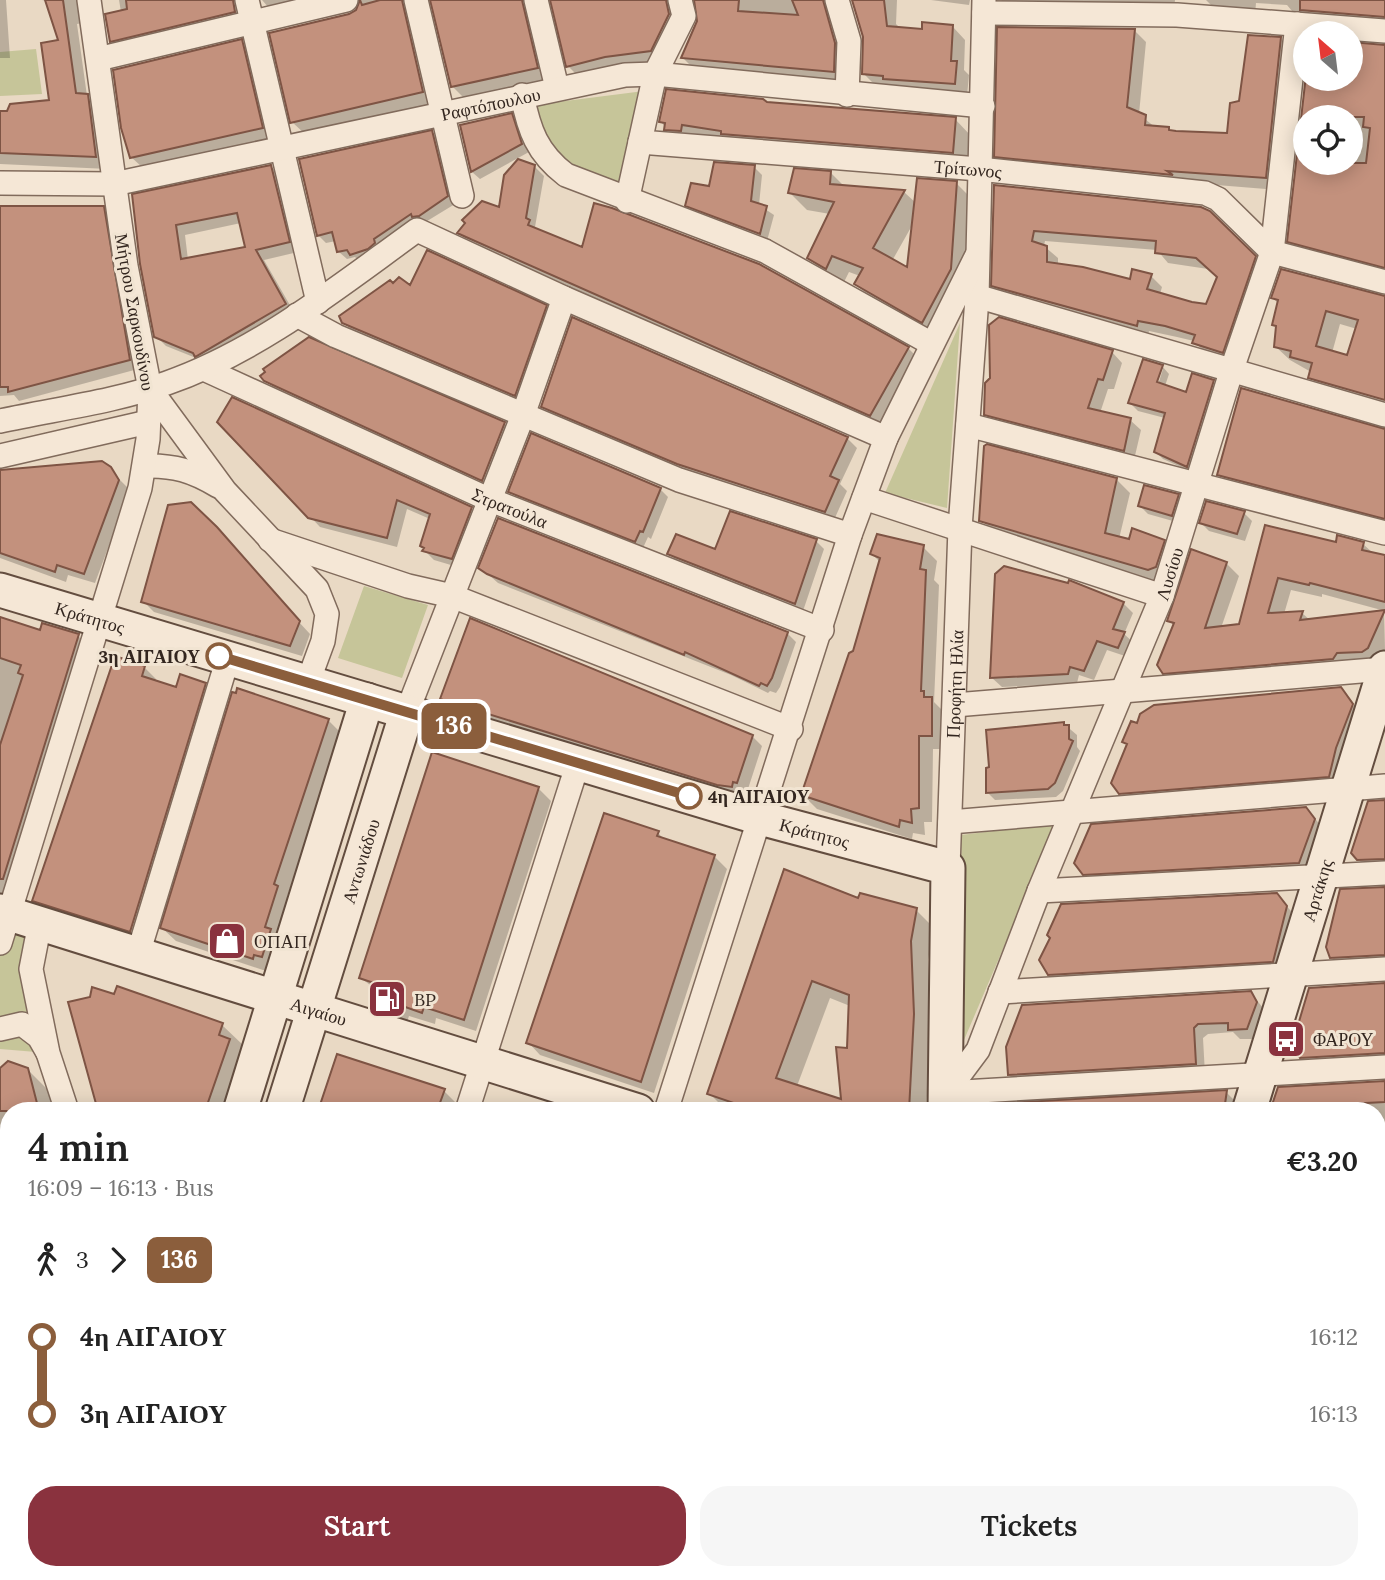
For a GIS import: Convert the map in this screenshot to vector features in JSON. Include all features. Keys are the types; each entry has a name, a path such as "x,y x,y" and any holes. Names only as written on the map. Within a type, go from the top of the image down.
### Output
{"street":[{"name":"Μήτρου Σαρκουδίνου","path":"3,922 145,466 150,389 114,184 89,0"},
{"path":"98,59 250,11 346,0"},
{"path":"416,0 462,196"},
{"path":"536,0 557,88"},
{"path":"627,201 655,74 684,16 680,0"},
{"path":"837,0 849,41 847,94"},
{"path":"669,1102 822,630 850,535 886,438 932,344 968,294 976,257 983,106 984,7 1177,7 1293,23"},
{"path":"250,11 318,302"},
{"path":"1363,29 1385,31"},
{"name":"Λυσίου","path":"946,1102 978,1051 1039,891 1163,596 1232,369 1272,252 1293,60"},
{"name":"Ραφτόπουλου","path":"0,183 114,184 283,149 444,111 625,75 655,74 983,106"},
{"path":"522,95 528,127 541,153 566,176 765,251 932,344"},
{"name":"Τρίτωνος","path":"640,142 979,169 1205,192 1218,199 1272,252"},
{"path":"0,421 150,389 204,369 318,302 417,230 564,298 886,438"},
{"path":"1272,252 1385,282"},
{"path":"968,294 1385,415"},
{"name":"Προφήτη Ηλία","path":"946,1102 948,868 960,528 968,425 968,294"},
{"path":"407,712 523,415 564,298"},
{"path":"297,315 336,336 679,480 850,535"},
{"name":"Στρατούλα","path":"204,369 488,499 822,630"},
{"path":"150,389 225,491 317,590 327,614 323,641 307,682"},
{"path":"0,456 148,422"},
{"path":"968,425 1385,533"},
{"path":"145,466 178,467 195,472 225,491"},
{"path":"864,498 1163,596"},
{"path":"270,540 408,586 452,596 790,729"},
{"name":"Κράτητος","path":"0,590 760,818 948,868"},
{"path":"138,954 228,658"},
{"path":"955,705 1385,668"},
{"name":"Αρτάκης","path":"1252,1102 1385,668"},
{"path":"243,1102 367,700"},
{"name":"Αντωνιάδου","path":"285,1102 407,712"},
{"path":"470,1102 578,763"},
{"path":"950,822 1385,786"},
{"path":"1039,891 1385,873"},
{"name":"Αιγαίου","path":"3,922 40,923 609,1102"},
{"path":"40,923 31,969 48,1053 64,1102"},
{"path":"1000,992 1385,969"},
{"path":"0,1029 22,1024 39,1037 48,1053"},
{"path":"946,1102 1262,1074 1385,1067"}],"green space":[{"path":"36,49 42,94 0,96 0,52"},
{"path":"644,91 626,187 577,171 550,149 534,105"},
{"path":"960,323 947,508 885,493"},
{"path":"364,586 428,605 402,678 338,658"},
{"path":"1057,823 964,1040 961,835"},
{"path":"8,913 40,923 34,951 48,1053 0,1049 0,943"}],"building":[{"path":"45,0 63,0 76,93 88,94 96,157 0,153 0,111 7,111 10,104 49,100 41,43 58,40"},
{"path":"126,0 233,0 235,12 110,42 105,14 127,9"},
{"path":"360,0 362,5 380,0 402,0 423,92 290,123 269,33 349,14 356,10"},
{"path":"430,0 522,0 538,68 451,87"},
{"path":"550,0 666,0 669,14 651,51 605,57 566,67"},
{"path":"694,0 739,0 738,11 798,15 792,0 823,0 835,43 834,72 681,58 697,21"},
{"path":"852,0 884,0 887,26 922,29 922,22 953,25 951,61 957,61 955,84 883,79 883,76 862,74 863,37"},
{"path":"1300,0 1385,0 1385,17 1300,10"},
{"path":"997,27 1135,29 1127,107 1146,115 1145,125 1169,127 1169,130 1176,131 1227,133 1230,103 1239,101 1248,35 1281,37 1266,178 1167,171 1173,175 994,157"},
{"path":"242,39 263,128 130,158 121,128 113,70"},
{"path":"1363,43 1385,45 1385,268 1287,242 1295,175 1363,175 1370,128 1363,127 1363,105 1303,105 1304,91 1363,91"},
{"path":"666,89 763,99 767,102 956,117 953,153 721,134 721,131 682,125 681,131 664,130 665,123 659,122"},
{"path":"512,113 522,144 471,172 460,125"},
{"path":"432,130 448,196 419,216 412,217 411,214 374,239 375,243 368,249 350,255 347,250 337,252 332,232 317,236 299,159"},
{"path":"518,159 535,165 526,218 530,220 528,225 582,247 594,203 612,208 759,264 909,347 870,416 457,233 465,223 462,220 482,201 499,207 504,175"},
{"path":"714,162 755,165 751,201 767,206 760,234 685,206 691,183 709,186"},
{"path":"271,165 290,242 256,250 286,304 195,357 193,353 154,337 140,264 132,194","holes":["237,213 245,247 181,259 176,225"]},
{"path":"794,168 831,171 830,184 905,190 873,248 907,267 917,178 957,181 951,269 922,323 854,284 863,268 832,256 826,269 807,258 834,202 788,193"},
{"path":"994,185 1201,207 1210,211 1256,256 1223,353 1192,343 1195,335 1165,326 1138,321 1137,326 991,286","holes":["1034,231 1156,241 1155,253 1196,258 1217,277 1206,304 1147,289 1152,274 1132,269 1130,279 1083,267 1047,262 1047,246 1032,241"]},
{"path":"0,206 104,206 130,360 8,392 8,387 0,387"},
{"path":"427,250 547,305 515,396 342,323 339,316 390,280 393,283 399,277 410,285"},
{"path":"1281,269 1385,296 1385,400 1308,378 1312,363 1290,357 1291,351 1274,347 1276,326 1272,325 1278,300 1271,298","holes":["1326,311 1358,320 1347,355 1316,346"]},
{"path":"572,317 848,437 830,476 839,480 825,512 677,464 541,407"},
{"path":"999,317 1113,350 1103,380 1098,379 1088,408 1131,418 1124,451 984,415 985,383 990,378 989,325"},
{"path":"309,337 505,422 482,481 264,381 260,376 265,372 263,369"},
{"path":"1143,359 1163,365 1157,382 1186,392 1192,373 1214,380 1187,467 1154,452 1165,413 1128,403"},
{"path":"1241,388 1385,429 1385,519 1217,475"},
{"path":"232,397 472,507 452,559 422,551 424,548 420,546 430,514 397,500 387,538 308,518 217,422"},
{"path":"531,433 661,488 643,532 640,531 635,542 508,492"},
{"path":"987,444 1117,478 1105,533 1129,539 1132,528 1165,540 1156,567 1148,570 979,521 984,446"},
{"path":"102,461 111,467 119,480 84,574 57,565 55,572 0,553 0,470"},
{"path":"1144,485 1179,494 1172,516 1138,506"},
{"path":"1206,501 1245,511 1237,534 1199,523"},
{"path":"191,502 217,527 300,621 290,646 141,602 168,505"},
{"path":"730,511 817,539 795,604 667,554 676,534 715,549"},
{"path":"498,518 788,632 772,678 767,686 761,683 759,686 685,652 684,655 487,574 478,568"},
{"path":"1265,525 1336,542 1337,535 1364,542 1362,550 1385,555 1385,602 1310,583 1309,585 1278,578 1268,613 1303,611 1300,620 1385,610 1368,648 1362,652 1337,653 1333,659 1163,674 1157,665 1174,623 1167,621 1191,549 1227,562 1205,628 1239,624"},
{"path":"877,534 924,545 920,569 926,570 921,691 924,691 924,697 932,697 932,736 919,736 919,808 911,809 912,823 900,820 899,827 801,795 849,653 853,651 880,558 870,554"},
{"path":"1004,566 1068,583 1069,580 1124,602 1113,629 1125,632 1118,648 1097,641 1084,671 1070,667 1068,674 990,678 995,574"},
{"path":"0,617 40,630 42,623 79,634 3,879 0,879 0,745 23,675 18,673 21,665 0,658"},
{"path":"470,618 753,735 737,783 733,782 732,787 717,785 440,699"},
{"path":"115,656 145,666 142,676 176,687 180,674 206,683 130,932 32,901"},
{"path":"1341,687 1353,704 1336,748 1329,777 1119,794 1111,783 1127,744 1122,742 1131,721 1137,723 1140,714 1154,705"},
{"path":"237,688 329,719 274,884 278,886 265,927 271,929 262,957 254,955 253,959 160,928 232,692 236,693"},
{"path":"1064,722 1064,725 1069,725 1069,739 1073,741 1055,783 1048,789 986,793 986,768 989,767 986,730"},
{"path":"432,752 539,787 464,1020 424,1007 422,1013 397,1004 394,1013 372,1006 380,985 359,978"},
{"path":"1385,800 1385,859 1357,860 1351,853 1368,801"},
{"path":"1306,807 1315,819 1299,863 1083,875 1074,863 1091,824"},
{"path":"604,813 659,831 657,836 715,855 641,1082 526,1043"},
{"path":"784,869 858,898 860,893 917,908 911,941 914,1014 909,1102 731,1102 707,1094","holes":["812,981 849,995 847,1048 836,1047 841,1099 776,1078"]},
{"path":"1385,887 1385,955 1330,958 1326,947 1340,889"},
{"path":"1277,893 1287,906 1273,962 1048,975 1039,960 1050,938 1047,935 1061,904"},
{"path":"1385,983 1385,1053 1300,1058 1292,1045 1309,988"},
{"path":"117,986 223,1023 219,1035 230,1039 208,1102 96,1102 68,1002 90,997 92,987 114,994"},
{"path":"1251,991 1257,1002 1247,1029 1228,1030 1228,1023 1198,1024 1194,1028 1196,1064 1008,1075 1006,1047 1022,1005"},
{"path":"337,1054 445,1089 440,1102 321,1102"},
{"path":"8,1061 28,1068 37,1102 0,1102 0,1068"},
{"path":"1385,1081 1385,1102 1273,1102 1278,1087"},
{"path":"1227,1090 1225,1102 1026,1102"}],"bus line":[{"name":"136","path":"219,656 689,796"}],"place":[{"name":"3η ΑΙΓΑΙΟΥ","path":"219,656"},
{"name":"4η ΑΙΓΑΙΟΥ","path":"689,796"},
{"name":"ΟΠΑΠ","path":"227,941"},
{"name":"BP","path":"387,999"},
{"name":"ΦΑΡΟΥ","path":"1286,1039"}]}
